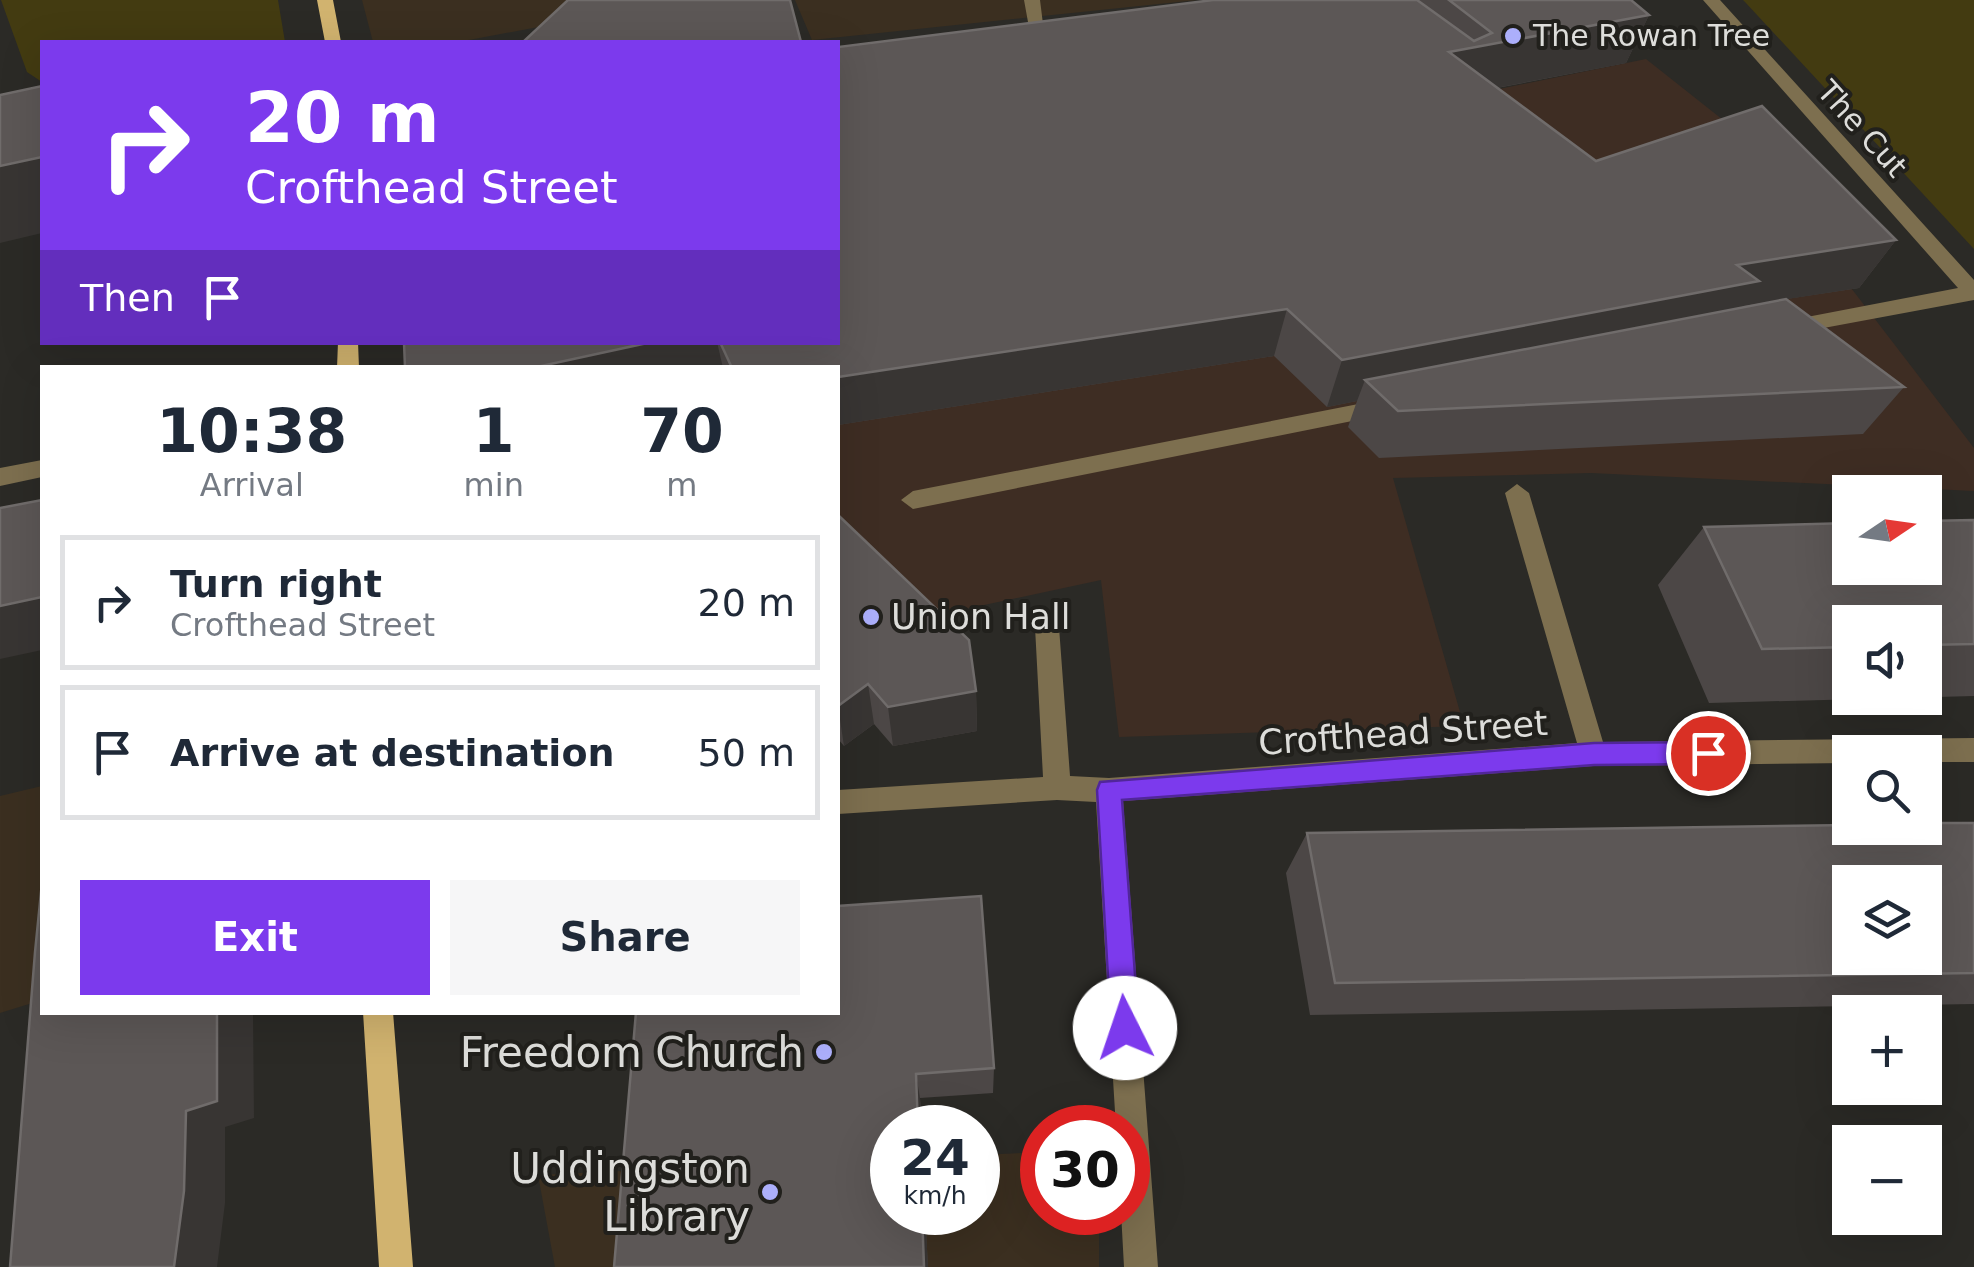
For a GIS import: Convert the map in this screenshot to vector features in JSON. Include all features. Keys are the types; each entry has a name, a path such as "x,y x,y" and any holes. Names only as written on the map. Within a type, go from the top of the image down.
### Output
{"main road":[{"path":"324,0 333,40"},
{"path":"378,1015 396,1267"}],"street":[{"path":"1032,0 1031,46 1060,41"},
{"name":"The Cut","path":"1710,0 1974,293"},
{"path":"1771,331 1974,293"},
{"path":"913,500 1401,404"},
{"path":"0,477 40,468"},
{"path":"1517,493 1594,754"},
{"path":"1047,627 1057,788"},
{"name":"Crofthead Street","path":"840,802 1057,788 1109,790 1594,754 1974,750"},
{"path":"1109,790 1140,1267"}],"shaded area":[{"path":"1,0 278,0 285,40 40,40 40,81 27,72"},
{"path":"362,0 682,0 469,40 372,40"},
{"path":"795,0 1197,0 812,40"},
{"path":"1974,0 1974,249 1745,2"},
{"path":"1646,59 1785,169 1765,176 1974,448 1974,491 1942,489 1942,475 1832,475 1832,484 1591,473 1393,478 1464,726 1119,737 1101,580 923,618 840,535 840,341 1436,102"},
{"path":"40,786 40,1001 0,1013 0,796"},
{"name":"Uddingston Library","path":"1020,1153 1020,1235 1099,1235 1099,1267 555,1267 538,1175 870,1159 870,1235 1000,1235 1000,1154"}],"building":[{"path":"568,0 790,0 800,40 525,40"},
{"path":"1213,0 1417,0 1474,41 1492,33 1449,0 1631,0 1649,15 1449,52 1596,161 1762,106 1896,240 1737,265 1759,281 1342,360 1287,309 840,377 840,365 731,365 721,345 840,345 840,47"},
{"path":"40,86 40,157 0,166 0,95"},
{"path":"1786,299 1904,387 1398,411 1365,380"},
{"path":"404,345 638,345 546,365 405,365"},
{"path":"40,500 40,597 0,606 0,508"},
{"name":"Union Hall","path":"840,517 969,640 976,691 888,707 868,684 840,705"},
{"path":"1974,520 1974,644 1942,645 1942,605 1832,605 1832,647 1762,649 1704,527 1832,523 1832,585 1942,585 1942,521"},
{"path":"1942,823 1974,823 1974,973 1942,974 1942,865 1832,865 1832,975 1846,975 1335,983 1307,833 1832,825 1832,845 1942,845"},
{"path":"981,896 994,1068 916,1074 917,1105 870,1105 870,1235 923,1235 924,1267 614,1267 636,1015 840,1015 840,906"},
{"path":"40,902 40,1015 217,1015 217,1101 186,1111 184,1191 174,1267 10,1267"}],"place":[{"name":"The Rowan Tree","path":"1513,36"},
{"name":"Union Hall","path":"871,617"},
{"name":"Freedom Church","path":"824,1052"},
{"name":"Uddingston Library","path":"770,1192"}],"route":[{"path":"1125,1028 1109,790 1594,754 1708,753"}]}
